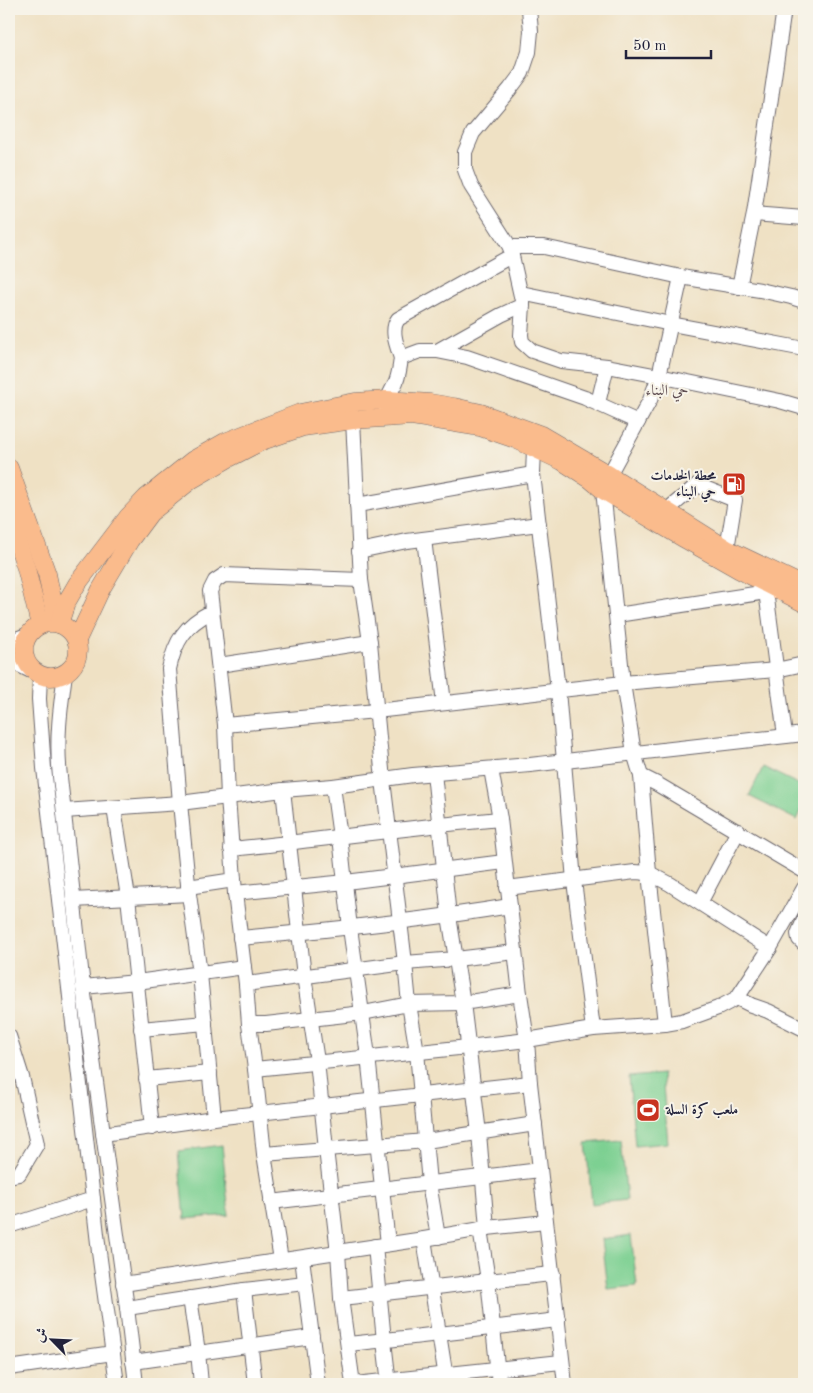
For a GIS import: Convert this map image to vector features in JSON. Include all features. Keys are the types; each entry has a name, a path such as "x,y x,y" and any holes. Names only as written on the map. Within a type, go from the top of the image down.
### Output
{"main road":[{"path":"46,626 67,627 73,632 77,640 78,655 76,662 65,674 57,677 38,674 27,662 24,656 26,640 46,626 66,604 77,584 123,524 146,498 193,460 224,442 300,413 355,402 387,400 430,403 481,413 541,435 606,482 731,565 773,590 804,603"},
{"path":"77,640 101,588 130,540 150,513 192,480 262,442 304,427 352,420 412,416 480,427 534,448 562,461 590,479 606,482 666,510 728,549 804,586"},
{"path":"9,468 47,574 46,626"},
{"path":"9,518 46,626"}],"street":[{"path":"529,9 531,31 529,52 522,73 473,133 465,152 464,170 471,186 511,252 522,299 522,342 532,351 561,361 607,366 780,402 804,404"},
{"path":"738,287 754,214 784,9"},
{"path":"754,214 804,218"},
{"path":"386,418 387,400 400,371 401,358 394,331 394,325 398,319 511,252 544,247 681,277 804,301"},
{"path":"665,1024 641,776 634,753 624,683 606,482 650,400 659,376 681,277"},
{"path":"437,350 501,316 522,299 804,349"},
{"path":"401,358 420,351 437,350 467,357 598,403 638,422"},
{"path":"598,403 607,366"},
{"path":"352,420 361,580 370,642 383,780 438,1237"},
{"path":"534,448 533,474 558,690 574,881 593,1029"},
{"path":"357,505 533,474"},
{"path":"666,510 697,484 736,500 728,549"},
{"path":"359,551 424,539 539,524"},
{"path":"424,539 444,703"},
{"path":"281,1260 264,1154 256,1068 249,1024 234,887 225,725 210,591 215,581 224,575 361,580"},
{"path":"617,615 773,590 776,670 785,736"},
{"path":"211,612 201,617 186,630 173,652 169,669 188,890 200,974 214,1118"},
{"path":"9,642 46,626"},
{"path":"219,665 370,642"},
{"path":"9,660 38,674 44,768 93,1199 117,1384"},
{"path":"225,725 376,711 624,683 776,670 804,664"},
{"path":"65,674 58,729 58,752 83,987 136,1384"},
{"path":"64,811 180,803 434,773 491,769 804,734"},
{"path":"491,769 500,819 527,1040 530,1083 565,1384"},
{"path":"434,773 449,916 463,1003 484,1177 484,1229 499,1384"},
{"path":"641,776 804,871"},
{"path":"333,786 350,928 363,1013 378,1145 382,1189 380,1294 389,1382"},
{"path":"283,790 304,976 317,1061 338,1252 341,1298 354,1384 446,1379 497,1368 562,1362"},
{"path":"114,808 128,897 152,1128"},
{"path":"231,850 390,832 439,824 500,819"},
{"path":"700,903 738,831"},
{"path":"74,900 234,887 294,888 504,862"},
{"path":"507,888 635,872 649,873 770,948"},
{"path":"256,1068 468,1047 593,1029 682,1021 718,1008 737,998 803,895"},
{"path":"240,938 400,923 510,906"},
{"path":"804,920 798,934 799,939 804,944"},
{"path":"246,984 405,963 515,952"},
{"path":"83,987 137,982 244,967"},
{"path":"249,1024 310,1020 363,1013 409,1004 463,1003 520,994"},
{"path":"737,998 804,1029"},
{"path":"141,1029 205,1023"},
{"path":"9,1036 22,1077 36,1144 18,1174 9,1176"},
{"path":"146,1079 210,1073"},
{"path":"103,1134 214,1118 530,1083"},
{"path":"264,1154 426,1141 535,1124"},
{"path":"271,1202 540,1170"},
{"path":"9,1226 93,1199"},
{"path":"123,1284 484,1229 546,1222"},
{"path":"424,1239 446,1379"},
{"path":"302,1258 318,1384"},
{"path":"341,1298 553,1274"},
{"path":"127,1308 244,1290 305,1283"},
{"path":"244,1290 252,1345 255,1384"},
{"path":"190,1298 201,1384"},
{"path":"348,1344 440,1335 558,1320"},
{"path":"133,1362 312,1337"},
{"path":"9,1368 113,1353"}],"green space":[{"path":"763,767 804,787 804,805 797,820 749,796"},
{"name":"ملعب كرة السلة","path":"662,1074 668,1143 635,1146 629,1077"},
{"path":"621,1140 627,1200 592,1204 586,1143"},
{"path":"222,1145 229,1215 185,1219 179,1151"},
{"path":"631,1235 637,1286 608,1289 602,1239"}],"place":[{"name":"محطة الخدمات حي البناء","path":"734,484"},
{"name":"ملعب كرة السلة","path":"648,1110"}],"district":[{"name":"حي البناء","path":"667,391"}]}
